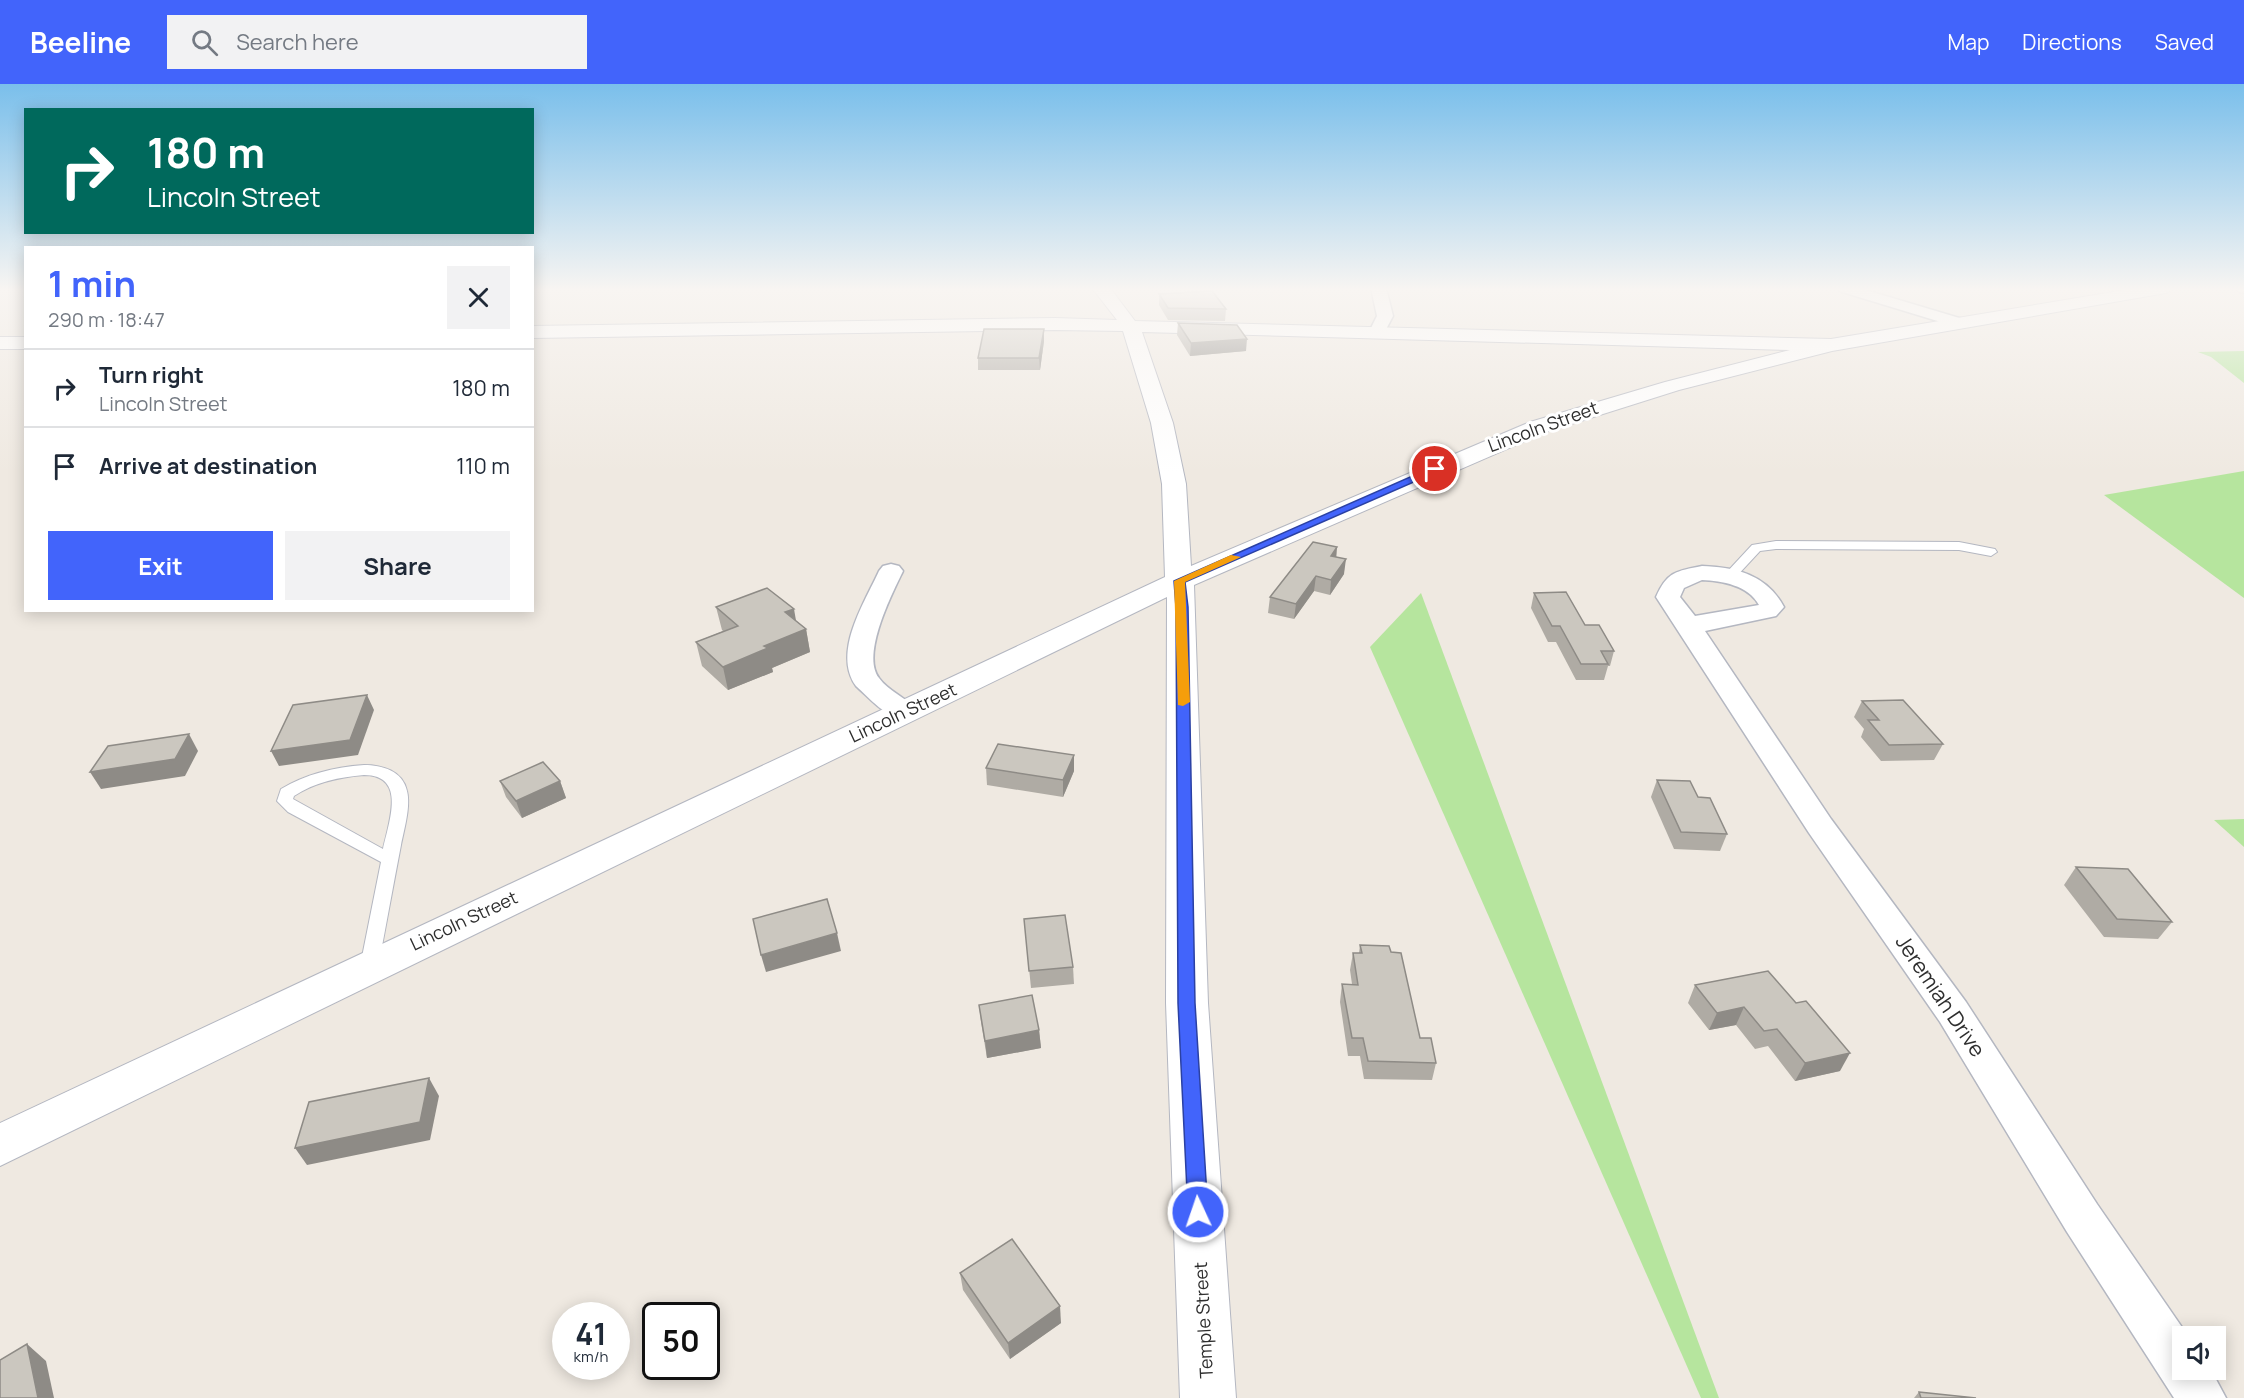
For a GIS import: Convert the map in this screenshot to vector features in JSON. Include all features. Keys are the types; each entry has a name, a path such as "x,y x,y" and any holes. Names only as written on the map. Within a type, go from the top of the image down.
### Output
{"main road":[{"name":"Temple Street","path":"1138,349 1157,404 1172,463 1182,607 1186,1003 1208,1398"},
{"name":"Lincoln Street","path":"0,1145 1179,581 1538,426 1672,386 1813,349"}],"street":[{"path":"891,571 867,624 861,653 865,681 904,712"},
{"name":"Jeremiah Drive","path":"1691,628 1703,622 1767,611 1772,607 1767,595 1760,589 1730,576 1701,572 1680,578 1673,583 1668,597 1691,628 1820,826 1953,1012 2082,1218 2172,1353"},
{"name":"Jeremiah Drive","path":"2190,1380 2202,1398"}],"lane":[{"path":"1730,576 1756,548 1776,544 1959,546 1990,552"},
{"path":"369,967 390,860 400,792 395,780 373,770 336,775 309,782 287,793 285,801 294,808 390,860"}],"green space":[{"path":"2244,351 2244,383 2211,357 2198,352"},
{"path":"2244,471 2244,598 2104,495"},
{"path":"1421,593 1719,1398 1701,1398 1370,647"},
{"path":"2244,819 2244,847 2214,820"}],"building":[{"path":"980,349 1040,349 1039,358 978,358"},
{"path":"1313,542 1337,547 1331,556 1346,559 1331,580 1316,576 1296,604 1270,597"},
{"path":"767,588 794,609 785,612 806,629 764,646 768,648 723,667 696,642 738,626 716,607"},
{"path":"1566,592 1585,625 1599,625 1614,651 1601,651 1608,664 1581,664 1560,626 1552,626 1534,593"},
{"path":"367,695 350,740 271,751 293,705"},
{"path":"1903,700 1943,744 1889,745 1868,720 1879,720 1862,701"},
{"path":"189,734 175,759 90,772 108,746"},
{"path":"998,744 1074,755 1063,780 986,768"},
{"path":"543,762 560,781 516,801 500,781"},
{"path":"1657,780 1690,781 1698,797 1710,798 1727,834 1681,832"},
{"path":"2076,867 2128,869 2172,922 2117,919"},
{"path":"827,899 837,933 761,955 753,919"},
{"path":"1065,915 1073,967 1029,971 1024,919"},
{"path":"1360,945 1389,946 1391,952 1401,953 1420,1038 1431,1038 1436,1063 1368,1061 1363,1038 1352,1038 1342,984 1358,985 1353,953 1362,953"},
{"path":"1768,971 1796,1003 1806,1001 1850,1053 1805,1063 1777,1029 1764,1031 1744,1007 1717,1013 1695,985"},
{"path":"1032,995 1039,1030 985,1041 979,1005"},
{"path":"429,1078 420,1122 295,1148 309,1102"},
{"path":"1012,1239 1060,1306 1008,1343 960,1273"},
{"path":"27,1344 38,1398 0,1398 0,1360"},
{"path":"1919,1392 1976,1398 1921,1398"}],"slow traffic":[{"path":"1183,702 1181,651 1183,630 1179,581 1235,557"}],"route":[{"path":"1198,1212 1186,1003 1181,651 1183,630 1179,581 1435,469"}]}
